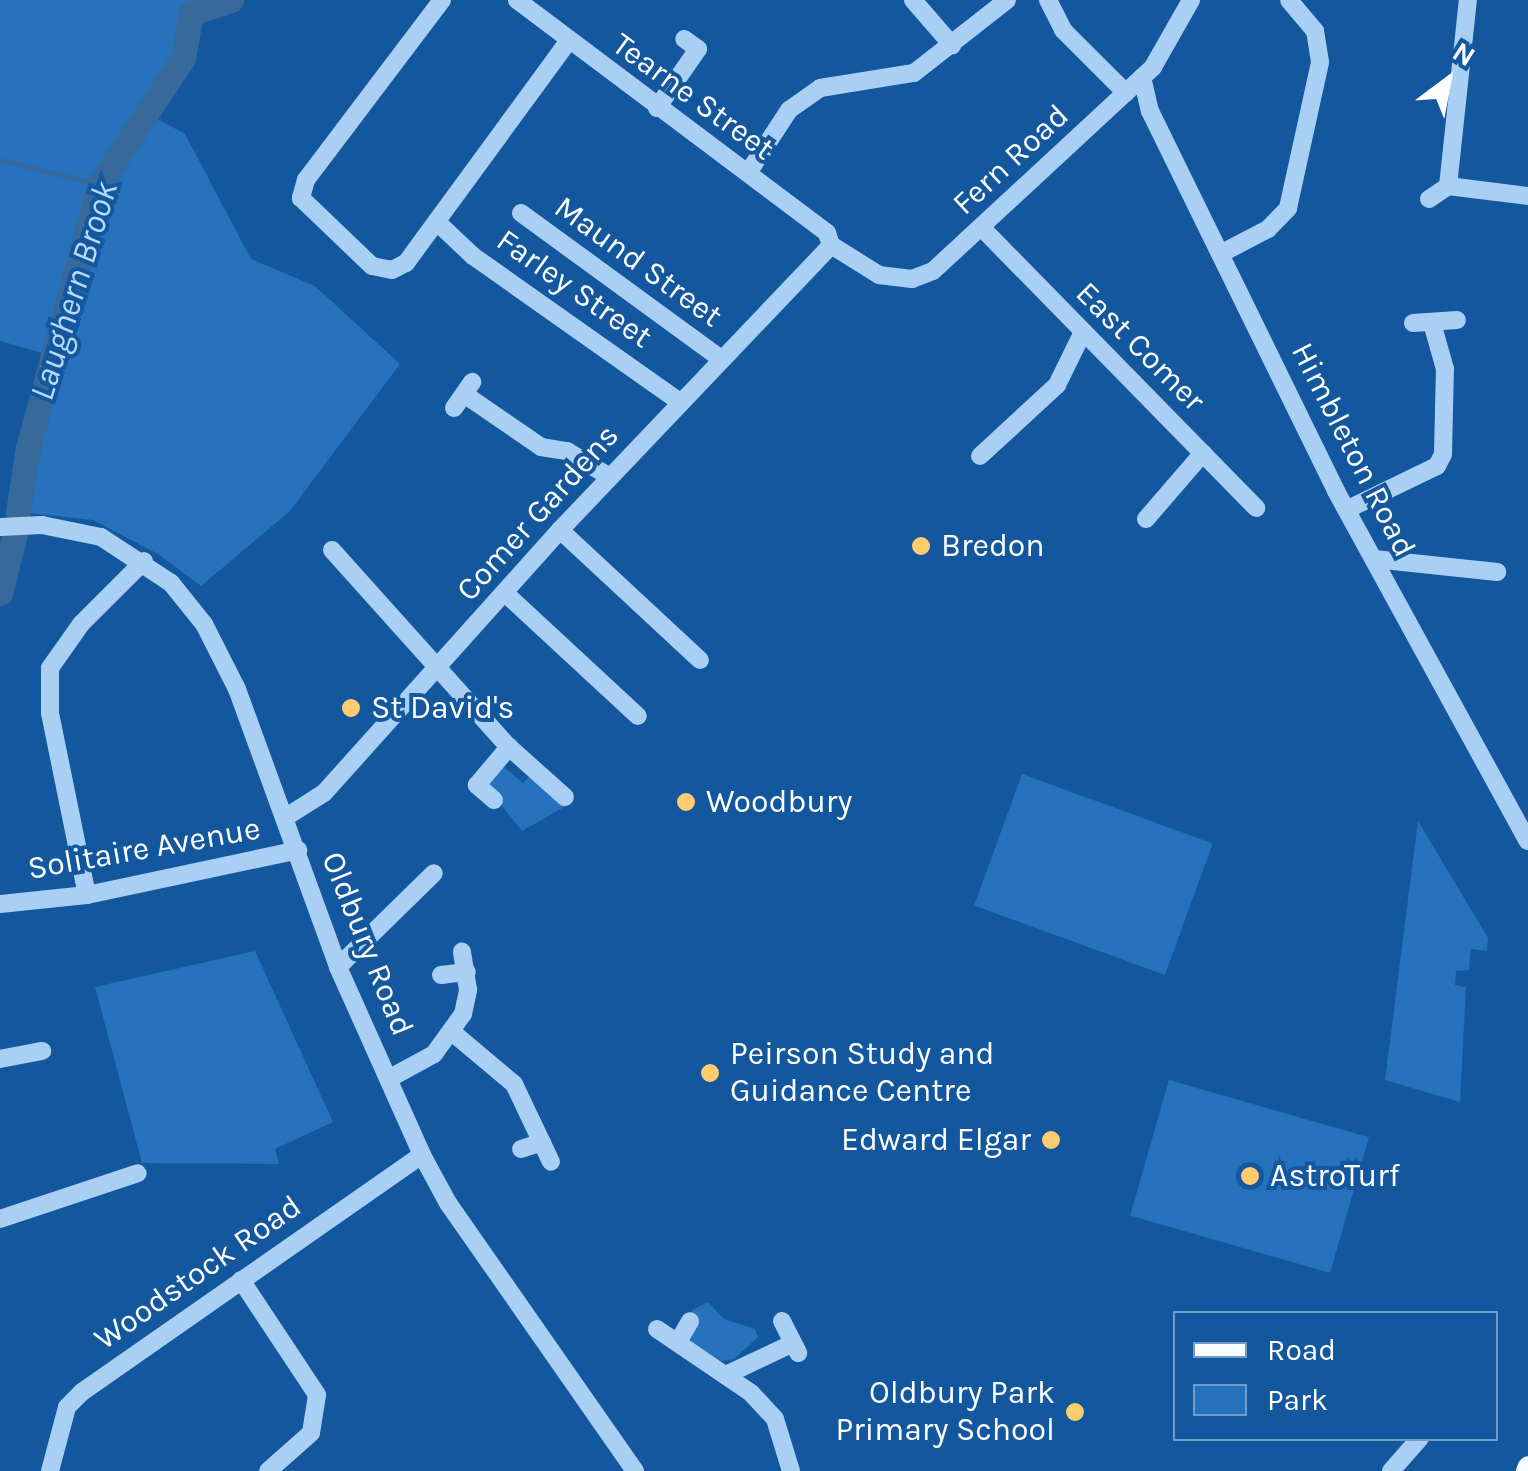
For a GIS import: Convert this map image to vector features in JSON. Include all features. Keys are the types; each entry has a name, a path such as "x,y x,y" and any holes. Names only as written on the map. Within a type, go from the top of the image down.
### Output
{"street":[{"path":"442,0 306,180 301,198 355,255 392,270 406,263 568,42"},
{"name":"Tearne Street","path":"517,0 827,234 831,245"},
{"path":"913,0 952,45"},
{"path":"748,173 789,110 820,88 896,81 952,45 1007,0"},
{"path":"1048,0 1063,30 1126,93"},
{"name":"Fern Road","path":"831,245 879,274 912,278 933,271 1165,53 1191,0"},
{"path":"1222,254 1268,229 1288,208 1320,62 1315,32 1290,0"},
{"path":"1448,186 1468,0"},
{"path":"657,108 698,49 684,39"},
{"name":"Himbleton Road","path":"1142,77 1150,111 1348,510 1528,842"},
{"path":"1429,200 1448,186 1528,196"},
{"name":"Maund Street","path":"520,214 720,358"},
{"name":"Farley Street","path":"437,222 473,256 680,402"},
{"name":"East Comer","path":"982,228 1256,508"},
{"name":"Comer Gardens","path":"286,818 324,793 560,530 831,245"},
{"path":"1348,510 1437,466 1442,454 1445,370 1422,323 1457,320"},
{"path":"980,456 1057,385 1084,332"},
{"path":"463,394 541,447 567,452 610,477"},
{"path":"1146,518 1203,453"},
{"name":"Oldbury Road","path":"0,527 42,525 101,537 171,582 204,624 237,690 338,968 422,1155 448,1204 635,1471"},
{"path":"560,530 688,641 700,660"},
{"path":"332,550 509,747 565,797"},
{"path":"1374,559 1497,572"},
{"path":"87,895 50,713 50,668 81,624 144,562"},
{"path":"505,594 638,716"},
{"path":"494,800 477,785 509,747"},
{"name":"Solitaire Avenue","path":"0,904 87,895 298,850"},
{"path":"338,968 434,873"},
{"path":"390,1078 434,1054 463,1014 466,972 462,951"},
{"path":"441,976 466,972"},
{"path":"452,1032 514,1084 551,1162"},
{"path":"0,1060 42,1051"},
{"path":"521,1149 542,1142"},
{"name":"Woodstock Road","path":"50,1471 73,1399 422,1155"},
{"path":"0,1219 136,1173"},
{"path":"241,1280 317,1395 310,1433 268,1471"},
{"path":"678,1342 690,1321"},
{"path":"728,1374 794,1349 782,1321"},
{"path":"658,1329 728,1374 776,1419 791,1471"},
{"path":"1391,1471 1417,1441"}],"green space":[{"path":"0,0 231,0 191,13 183,58 147,113 185,134 251,259 315,286 400,364 290,511 201,586 158,554 93,520 18,512 53,356 0,341"},
{"path":"501,764 523,783 532,774 566,806 522,831 487,787"},
{"path":"1022,774 1213,843 1165,975 974,906"},
{"path":"1418,821 1488,938 1487,951 1471,949 1469,970 1456,971 1455,985 1466,987 1460,1102 1385,1080"},
{"path":"255,951 333,1122 275,1149 279,1164 142,1163 95,987"},
{"name":"AstroTurf","path":"1169,1080 1369,1137 1330,1273 1130,1216"},
{"path":"708,1302 724,1319 755,1329 758,1337 734,1359 721,1361 691,1343 692,1310"}],"waterway":[{"name":"Laughern Brook","path":"18,512 28,448 99,185 183,58 191,13 231,0"},
{"path":"0,160 99,185"},
{"name":"Laughern Brook","path":"0,593 15,534"}],"place":[{"name":"Bredon","path":"921,546"},
{"name":"St David's","path":"351,708"},
{"name":"Woodbury","path":"686,802"},
{"name":"Peirson Study and Guidance Centre","path":"710,1073"},
{"name":"Edward Elgar","path":"1051,1140"},
{"name":"AstroTurf","path":"1250,1176"},
{"name":"Oldbury Park Primary School","path":"1075,1412"}]}
